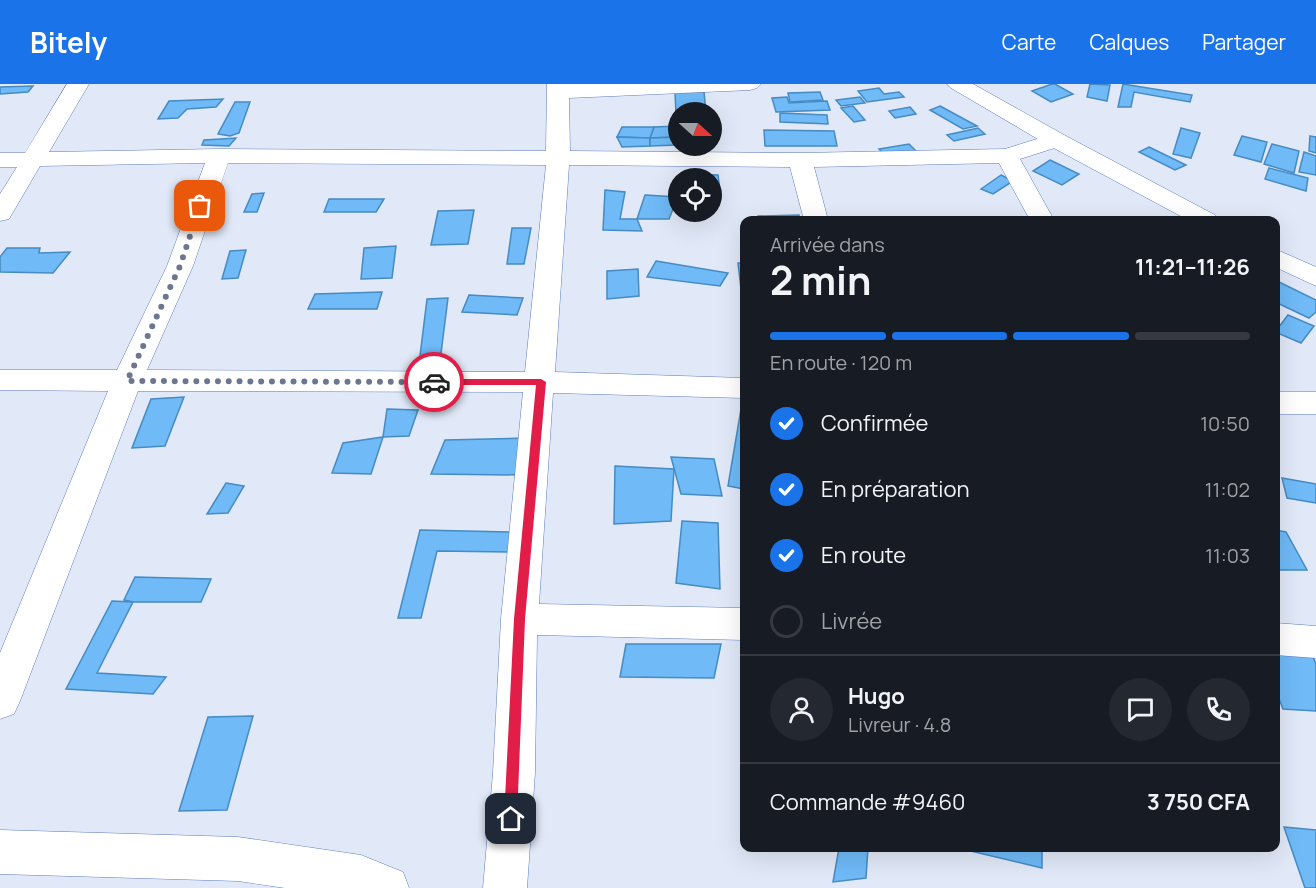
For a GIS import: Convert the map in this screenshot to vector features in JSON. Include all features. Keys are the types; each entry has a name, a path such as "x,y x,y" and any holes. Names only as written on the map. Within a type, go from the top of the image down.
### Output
{"street":[{"path":"0,214 78,84"},
{"path":"505,888 514,773 519,619 541,382 558,159 558,88 750,84"},
{"path":"958,84 1056,140 1198,216"},
{"path":"0,160 219,156 800,160 1007,156 1056,140"},
{"path":"0,701 127,381 180,266 219,156"},
{"path":"1007,156 1040,216"},
{"path":"800,160 815,216"},
{"path":"1280,259 1316,277"},
{"path":"0,380 541,382 740,388"},
{"path":"1280,403 1316,403"},
{"path":"519,619 740,624"},
{"path":"1280,639 1316,642"},
{"path":"0,852 238,859 361,877 387,888"}],"building":[{"path":"1052,84 1073,94 1051,102 1032,91"},
{"path":"1090,84 1110,85 1107,101 1087,97"},
{"path":"1123,84 1192,95 1190,102 1134,92 1131,107 1118,107"},
{"path":"33,86 28,92 0,94 0,87"},
{"path":"879,88 884,94 899,92 904,97 867,102 858,91"},
{"path":"675,92 704,92 705,102 675,102"},
{"path":"820,92 823,100 790,102 788,93"},
{"path":"787,97 789,103 827,101 830,110 776,112 772,98"},
{"path":"860,97 865,103 841,106 836,100"},
{"path":"223,99 216,107 187,109 178,118 158,119 169,101"},
{"path":"235,102 250,102 239,133 230,136 218,134"},
{"path":"853,106 865,120 854,122 841,108"},
{"path":"940,106 977,126 963,129 930,110"},
{"path":"910,107 916,114 895,118 889,111"},
{"path":"780,113 827,115 828,124 780,122"},
{"path":"668,126 668,137 650,138 654,127"},
{"path":"622,127 654,127 650,138 617,137"},
{"path":"978,128 985,134 954,141 947,135"},
{"path":"1181,128 1200,133 1191,158 1173,154"},
{"path":"764,130 834,131 837,146 765,146"},
{"path":"1242,136 1267,142 1261,162 1234,155"},
{"path":"1310,136 1316,137 1316,153 1309,151"},
{"path":"617,137 650,138 650,146 622,147"},
{"path":"668,137 668,145 650,146 650,138"},
{"path":"236,138 229,146 202,145 204,140"},
{"path":"909,144 916,151 886,157 879,149"},
{"path":"1272,144 1299,151 1294,173 1264,164"},
{"path":"1149,147 1186,165 1175,170 1139,152"},
{"path":"1304,152 1316,156 1316,175 1299,172"},
{"path":"1050,160 1079,174 1062,185 1033,171"},
{"path":"1269,168 1308,178 1306,191 1265,179"},
{"path":"1001,175 1013,181 993,194 981,189"},
{"path":"605,190 625,192 620,219 637,219 642,231 603,230"},
{"path":"264,193 257,212 244,212 252,194"},
{"path":"645,195 668,196 668,219 637,219"},
{"path":"329,199 384,199 376,212 324,212"},
{"path":"474,210 468,244 431,245 438,211"},
{"path":"512,228 531,228 524,264 507,264"},
{"path":"396,246 392,278 361,279 364,248"},
{"path":"7,248 40,248 39,253 70,252 53,273 0,272 0,257"},
{"path":"246,250 238,278 222,279 230,251"},
{"path":"656,261 728,273 720,286 647,277"},
{"path":"638,269 639,296 607,299 607,271"},
{"path":"1280,282 1316,300 1316,312 1309,318 1280,304"},
{"path":"382,292 377,309 308,309 315,294"},
{"path":"469,295 523,298 517,315 462,312"},
{"path":"448,298 440,361 419,364 427,299"},
{"path":"1288,315 1314,326 1301,343 1280,334 1280,325"},
{"path":"184,397 165,446 132,448 151,399"},
{"path":"387,409 418,410 409,436 383,437"},
{"path":"740,415 740,488 728,486"},
{"path":"383,437 371,474 332,473 343,443"},
{"path":"529,438 521,475 431,474 445,440"},
{"path":"671,457 714,459 722,496 681,494"},
{"path":"615,466 674,469 671,521 614,524"},
{"path":"1282,478 1316,484 1316,503 1287,498"},
{"path":"226,483 244,486 228,513 207,514"},
{"path":"682,521 718,523 720,589 676,583"},
{"path":"420,530 512,532 508,552 437,551 421,618 398,618"},
{"path":"1280,531 1286,532 1307,570 1280,570"},
{"path":"135,577 211,579 201,602 124,600"},
{"path":"112,601 133,602 97,673 166,677 153,694 66,689"},
{"path":"626,644 721,644 714,678 620,677"},
{"path":"1280,648 1310,650 1316,664 1316,711 1283,709 1280,702"},
{"path":"253,716 227,810 179,811 208,717"},
{"path":"1284,827 1316,830 1316,888 1305,888"},
{"path":"838,852 868,852 866,878 833,882"},
{"path":"975,852 1042,852 1042,868"}],"way so far":[{"path":"200,206 180,266 127,381 434,382"}],"route":[{"path":"434,382 541,382 519,619 511,819"}]}
